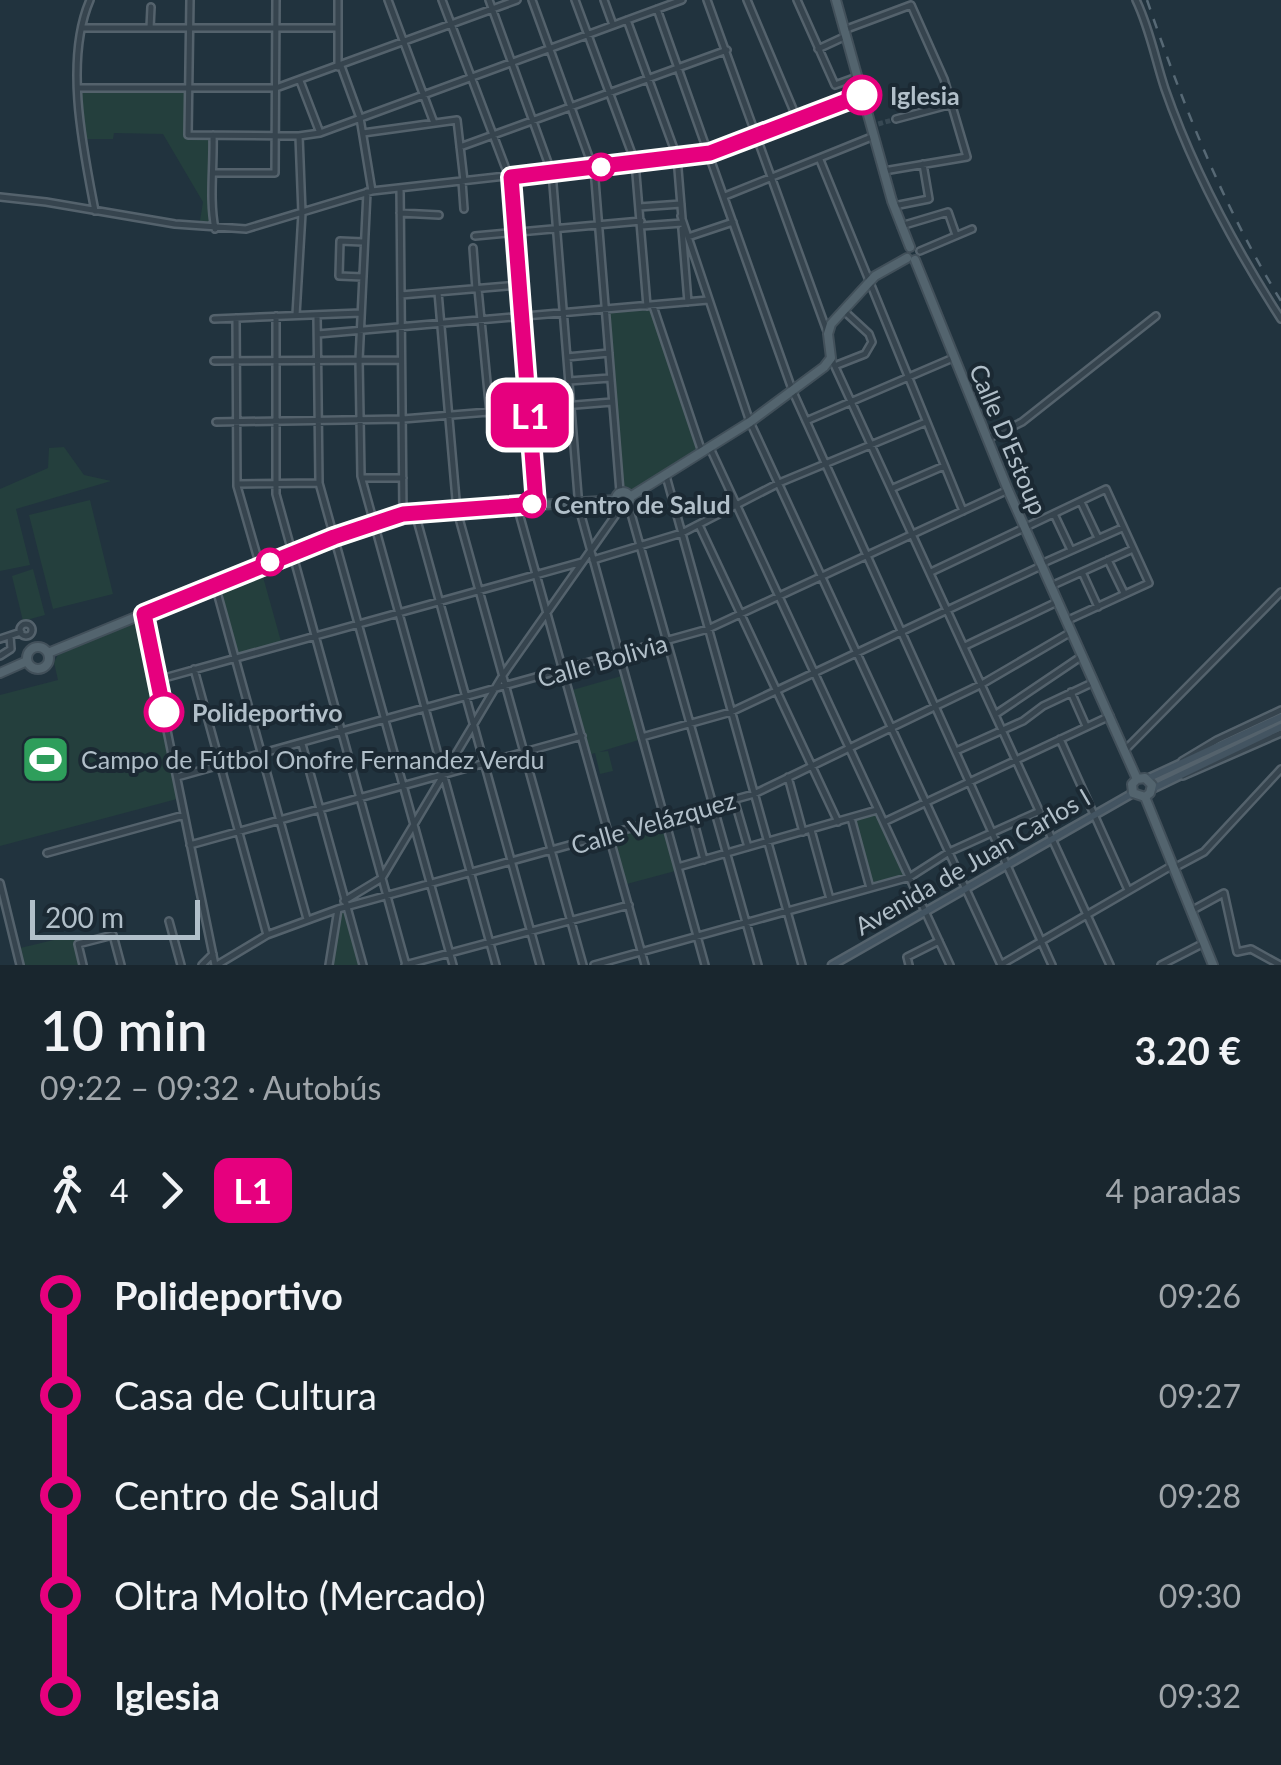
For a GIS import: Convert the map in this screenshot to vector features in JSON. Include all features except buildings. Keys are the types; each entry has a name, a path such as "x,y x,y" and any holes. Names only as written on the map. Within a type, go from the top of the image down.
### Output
{"main road":[{"path":"836,0 894,206 910,246 906,252 914,256"},
{"path":"48,653 334,537 403,514 623,500 750,422 834,362 828,334 831,324 881,270 914,256"},
{"name":"Calle D'Estoup","path":"914,256 1008,490 1125,750 1142,779 1214,965"},
{"path":"34,648 43,648 48,653 48,662 40,670 27,661 34,648"},
{"path":"0,673 27,661"},
{"path":"1142,779 1132,784 1133,793 1148,794"}],"street":[{"path":"90,0 82,28 79,88 94,211"},
{"path":"190,0 188,135 213,136 320,133 682,0"},
{"path":"214,173 276,173 276,0"},
{"path":"338,0 339,66 360,118 369,192 359,360 362,478 496,965"},
{"path":"388,0 434,123"},
{"path":"442,0 510,177 536,504"},
{"path":"489,0 552,173 579,500 705,965"},
{"path":"79,88 276,88 516,0"},
{"path":"532,0 594,168 623,500 642,546 758,965"},
{"path":"575,0 635,162 650,306 706,450 736,504 950,965"},
{"path":"604,0 612,25"},
{"path":"656,0 793,392 1052,965"},
{"path":"707,0 828,334"},
{"path":"747,0 798,121"},
{"path":"797,0 835,85 857,77"},
{"path":"1136,0 1203,184 1281,319"},
{"path":"818,49 910,4 944,79 968,157 884,171"},
{"path":"150,7 150,28"},
{"path":"627,20 677,158 688,302"},
{"path":"82,28 338,28"},
{"path":"460,147 726,50"},
{"path":"300,81 320,133"},
{"path":"0,197 214,230 246,230 369,192 710,153 862,95"},
{"path":"896,119 952,104"},
{"path":"363,133 457,120 464,209"},
{"path":"213,136 214,230"},
{"path":"296,316 302,213 298,136"},
{"path":"725,196 874,136"},
{"path":"820,160 962,511"},
{"path":"894,206 929,199 923,164"},
{"path":"400,188 403,514"},
{"path":"639,207 680,204"},
{"path":"901,226 948,212 956,236"},
{"path":"400,213 439,215"},
{"path":"474,236 682,220"},
{"path":"682,220 750,422 1001,965 1128,890 1204,852 1281,769"},
{"path":"688,236 734,222"},
{"path":"914,256 972,228"},
{"path":"362,278 338,276 340,241 364,242"},
{"path":"473,248 490,413"},
{"path":"400,295 520,285"},
{"path":"438,292 457,510 583,965"},
{"path":"318,334 708,300"},
{"path":"843,310 869,334 872,342 865,354 834,362 1110,965"},
{"path":"214,319 361,313"},
{"path":"317,315 319,483 453,965"},
{"path":"276,316 276,494 406,965 628,905"},
{"path":"988,440 1022,422 1156,316"},
{"path":"236,318 237,484 260,566"},
{"path":"568,357 609,353"},
{"path":"806,421 953,358"},
{"path":"214,362 402,360"},
{"path":"570,381 610,378"},
{"path":"216,422 403,419 612,402"},
{"path":"593,560 682,534 778,483 926,422"},
{"path":"893,488 944,466"},
{"path":"666,475 802,965"},
{"path":"362,478 403,478"},
{"path":"237,484 319,483"},
{"path":"931,572 1106,489 1149,582 1066,621"},
{"name":"Calle Bolivia","path":"177,778 708,630 1008,490"},
{"path":"345,904 382,878 503,675 623,500"},
{"path":"1081,502 1098,538"},
{"path":"516,506 645,965"},
{"path":"415,513 540,965"},
{"path":"1054,514 1071,550"},
{"path":"699,525 838,822"},
{"path":"642,737 731,712 1122,528"},
{"path":"1050,586 1132,549"},
{"path":"1108,560 1124,594"},
{"path":"157,680 582,562"},
{"path":"1082,572 1098,606"},
{"path":"214,584 307,919"},
{"path":"1125,750 1281,592"},
{"path":"965,646 1057,601"},
{"path":"144,614 216,965"},
{"path":"0,640 20,632 28,636 34,648"},
{"name":"Calle Velázquez","path":"216,965 267,935 345,904 431,884 754,794 982,684 1071,632"},
{"path":"0,656 12,649 10,636"},
{"path":"996,714 1082,656"},
{"path":"194,669 267,935"},
{"path":"956,752 1094,682"},
{"path":"1071,692 1086,727"},
{"path":"1148,794 1174,772 1281,714"},
{"path":"884,822 1110,716"},
{"path":"1142,779 1174,772 1281,730"},
{"path":"190,845 582,736"},
{"path":"1060,739 1128,890"},
{"path":"302,744 362,965"},
{"path":"788,777 803,832"},
{"name":"Avenida de Juan Carlos I","path":"832,965 1133,793"},
{"path":"734,799 748,847"},
{"path":"678,868 878,810"},
{"path":"691,811 704,860"},
{"path":"594,965 910,877 949,852 1040,811"},
{"path":"47,853 184,814"},
{"path":"851,818 870,888"},
{"path":"811,830 830,899"},
{"path":"0,883 20,965"},
{"path":"1191,911 1224,893 1237,952 1251,949 1280,965"},
{"path":"329,965 338,908"},
{"path":"169,921 181,965"},
{"path":"83,965 78,944 112,935 120,965"},
{"path":"909,965 907,957 939,941"},
{"path":"1161,965 1204,944"},
{"path":"202,965 213,954"},
{"path":"1178,955 1183,965"}],"green space":[{"path":"79,88 189,88 188,135 213,135 215,229 199,227 203,202 163,134 114,133 113,139 82,139"},
{"path":"653,306 702,452 620,497 606,310"},
{"path":"64,447 84,475 111,481 16,509 30,565 0,571 0,489 48,468 49,448"},
{"path":"90,500 113,594 53,609 29,515"},
{"path":"260,566 282,645 234,658 214,584"},
{"path":"33,569 45,615 23,621 12,576"},
{"path":"135,622 141,625 177,799 0,846 0,695 58,680 54,662 58,655"},
{"path":"625,675 642,739 599,752 608,751 613,771 600,774 595,753 587,755 569,691"},
{"path":"878,810 910,877 870,888 851,818"},
{"path":"665,818 679,870 623,885 609,834"},
{"path":"346,906 363,965 329,965 338,909"},
{"path":"75,935 83,965 20,965 16,949"}],"tunnel":[{"path":"871,126 896,119"}],"railway":[{"path":"1147,0 1206,154 1281,301"}],"bus line":[{"name":"L1","path":"164,712 144,614 334,537 403,514 536,504 511,177 710,153 862,95"}],"place":[{"name":"Iglesia","path":"862,95"},
{"name":"Centro de Salud","path":"532,504"},
{"name":"Polideportivo","path":"164,712"},
{"name":"Campo de Fútbol Onofre Fernandez Verdu","path":"46,759"}]}
